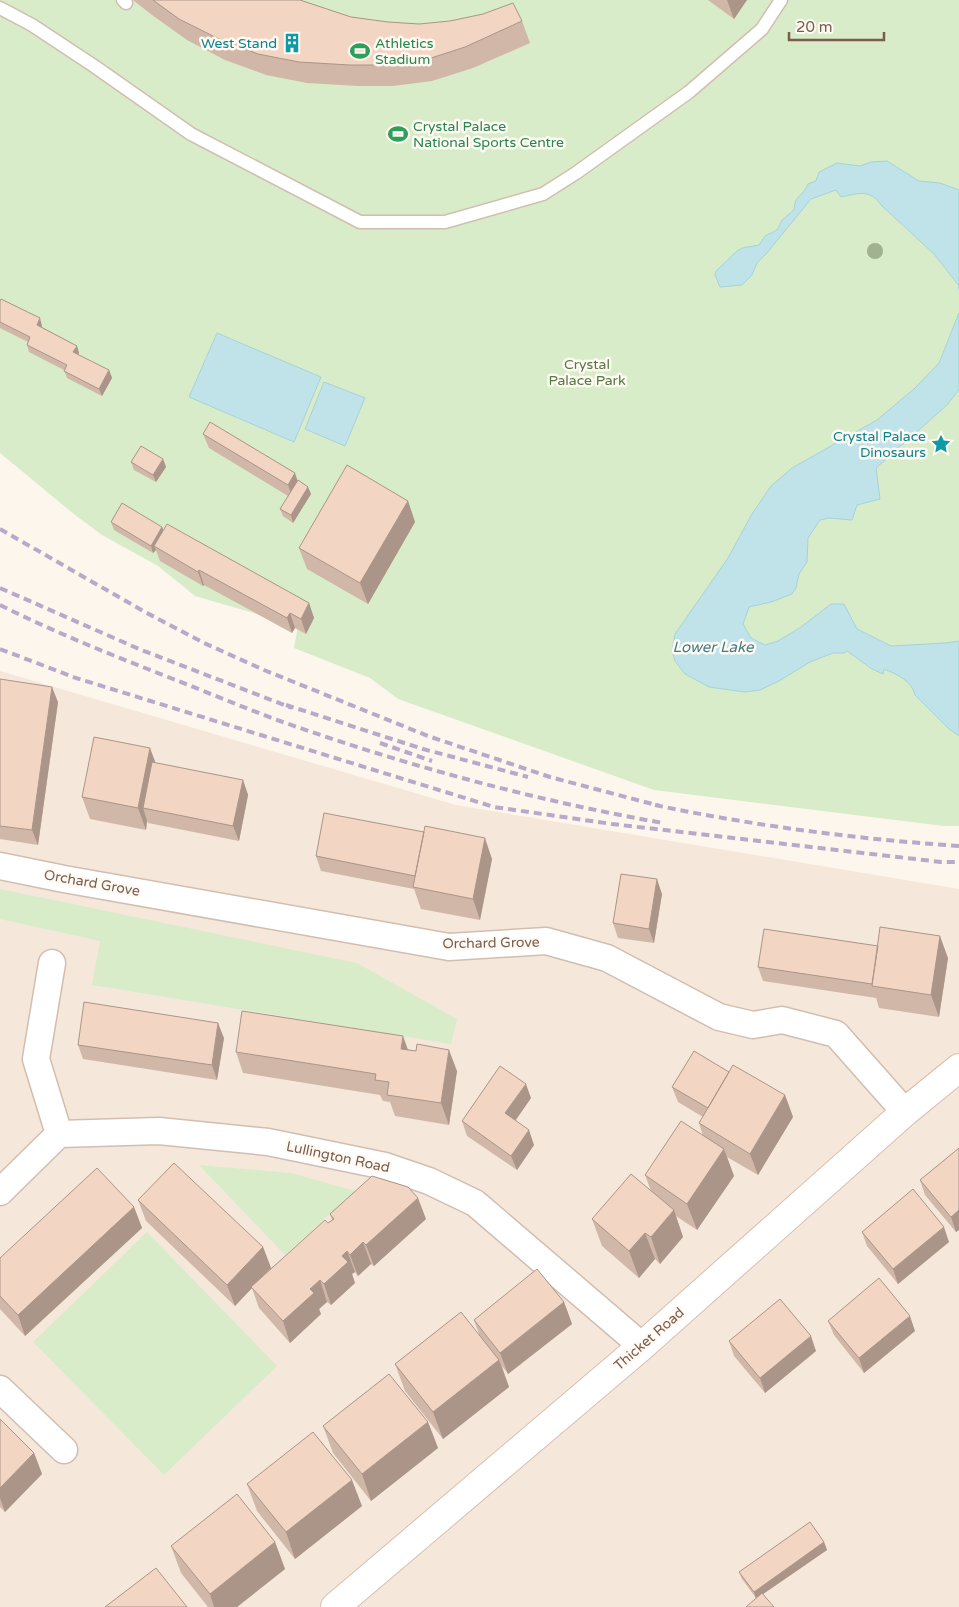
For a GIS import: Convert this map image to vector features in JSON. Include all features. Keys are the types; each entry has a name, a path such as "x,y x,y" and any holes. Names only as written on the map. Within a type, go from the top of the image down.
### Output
{"street":[{"name":"Orchard Grove","path":"0,866 64,879 449,946 546,941 607,958 719,1017 752,1025 782,1020 836,1034 905,1112"},
{"path":"0,1192 59,1134 36,1059 45,994 52,963"},
{"name":"Thicket Road","path":"335,1607 642,1346 905,1112 959,1068"},
{"name":"Lullington Road","path":"59,1134 159,1131 268,1142 385,1166 420,1178 474,1203 642,1346"},
{"path":"0,1389 64,1450"}],"lane":[{"path":"0,8 32,25 191,134 360,222 445,222 543,194 576,173 689,92 762,29 781,0"}],"shaded area":[{"path":"0,671 456,805 959,889 959,1607 0,1607"}],"green space":[{"name":"Crystal Palace Park","path":"0,0 959,0 959,826 944,826 654,790 398,699 370,678 294,648 298,626 195,596 158,566 102,535 0,453"},
{"path":"0,889 357,963 457,1019 451,1044 92,985 100,941 0,919"},
{"path":"199,1165 291,1173 355,1191 285,1255"},
{"path":"147,1232 277,1366 164,1475 33,1342"}],"water":[{"path":"887,161 919,181 940,183 959,190 959,286 934,254 873,197 859,194 841,197 836,190 811,199 757,263 752,275 742,285 720,287 715,275 716,271 737,251 742,248 759,245 765,236 777,230 782,220 794,210 797,198 808,184 816,181 819,172 837,163 860,166 871,162"},
{"name":"Lower Lake","path":"959,313 959,390 947,405 876,468 880,499 857,505 852,520 829,518 820,520 808,538 807,562 799,574 796,588 792,594 771,602 749,607 743,624 751,638 765,645 778,641 801,627 831,604 844,604 857,629 891,646 959,641 959,736 948,728 915,695 907,682 884,669 883,674 872,669 847,651 844,653 833,653 810,662 760,690 745,692 709,687 685,674 675,661 672,651 675,634 728,558 752,514 771,486 792,468 877,420 915,388 939,363"},
{"path":"217,333 321,377 294,442 189,397"},
{"path":"324,382 365,398 345,446 305,429"}],"building":[{"path":"153,0 300,0 351,17 419,24 450,21 483,14 513,3 522,21 465,47 425,60 385,65 350,65 299,62 258,54 217,38 179,19"},
{"path":"1,299 40,318 37,325 77,346 73,352 109,370 99,389 64,371 67,365 27,345 30,337 0,322"},
{"path":"210,422 295,473 288,485 203,434"},
{"path":"141,446 163,459 153,475 131,462"},
{"path":"347,465 408,501 360,583 299,548"},
{"path":"298,480 308,487 291,515 280,509"},
{"path":"122,503 162,527 151,546 111,522"},
{"path":"167,524 309,603 301,619 290,613 287,618 199,570 198,572 154,546"},
{"path":"0,679 52,687 32,830 0,826"},
{"path":"94,737 150,748 138,808 82,797"},
{"path":"152,762 243,780 233,826 143,808"},
{"path":"324,813 424,832 415,876 316,856"},
{"path":"425,826 485,838 473,899 413,887"},
{"path":"621,874 657,879 649,929 613,923"},
{"path":"880,927 940,936 931,995 872,986"},
{"path":"764,929 878,946 872,984 758,967"},
{"path":"84,1002 218,1023 212,1065 78,1045"},
{"path":"242,1011 403,1036 401,1049 416,1051 417,1044 449,1050 441,1103 387,1095 389,1082 375,1080 376,1074 236,1052"},
{"path":"694,1051 729,1072 708,1108 672,1087"},
{"path":"733,1065 785,1095 750,1154 699,1123"},
{"path":"500,1066 526,1084 505,1113 529,1130 511,1156 462,1121"},
{"path":"681,1121 724,1149 687,1204 645,1175"},
{"path":"959,1148 959,1210 951,1217 920,1180"},
{"path":"174,1163 263,1247 227,1285 138,1200"},
{"path":"97,1168 134,1207 18,1315 0,1296 0,1258"},
{"path":"631,1174 674,1210 651,1237 645,1233 629,1251 592,1219"},
{"path":"372,1176 408,1187 418,1198 366,1245 363,1242 350,1255 347,1251 342,1256 348,1262 324,1284 320,1280 310,1289 314,1293 283,1321 251,1287 325,1220 328,1223 334,1219 330,1214"},
{"path":"913,1189 944,1227 893,1269 862,1232"},
{"path":"537,1269 564,1302 500,1353 474,1320"},
{"path":"879,1278 910,1316 859,1358 828,1321"},
{"path":"780,1299 811,1336 760,1378 729,1341"},
{"path":"461,1312 499,1360 433,1412 395,1364"},
{"path":"389,1374 428,1422 362,1474 323,1426"},
{"path":"0,1419 34,1453 0,1488"},
{"path":"313,1432 352,1480 286,1532 247,1484"},
{"path":"237,1494 275,1542 210,1594 171,1546"},
{"path":"810,1522 824,1542 754,1592 739,1572"},
{"path":"156,1568 187,1607 105,1607"},
{"path":"762,1593 774,1607 746,1607"}],"railway":[{"path":"0,529 145,612 204,643 264,670 428,736 550,777 660,806"},
{"path":"0,588 139,649 292,708"},
{"path":"0,605 119,658 258,713 327,737 469,780 566,804 663,823"},
{"path":"0,649 76,678 494,807 612,824 941,862 959,862"},
{"path":"286,705 423,749 528,777"},
{"path":"380,743 432,761"},
{"path":"655,805 806,831 959,846"}],"place":[{"name":"West Stand","path":"292,43"},
{"name":"Athletics Stadium","path":"360,51"},
{"name":"Crystal Palace National Sports Centre","path":"398,134"},
{"name":"Crystal Palace Dinosaurs","path":"941,444"}]}
